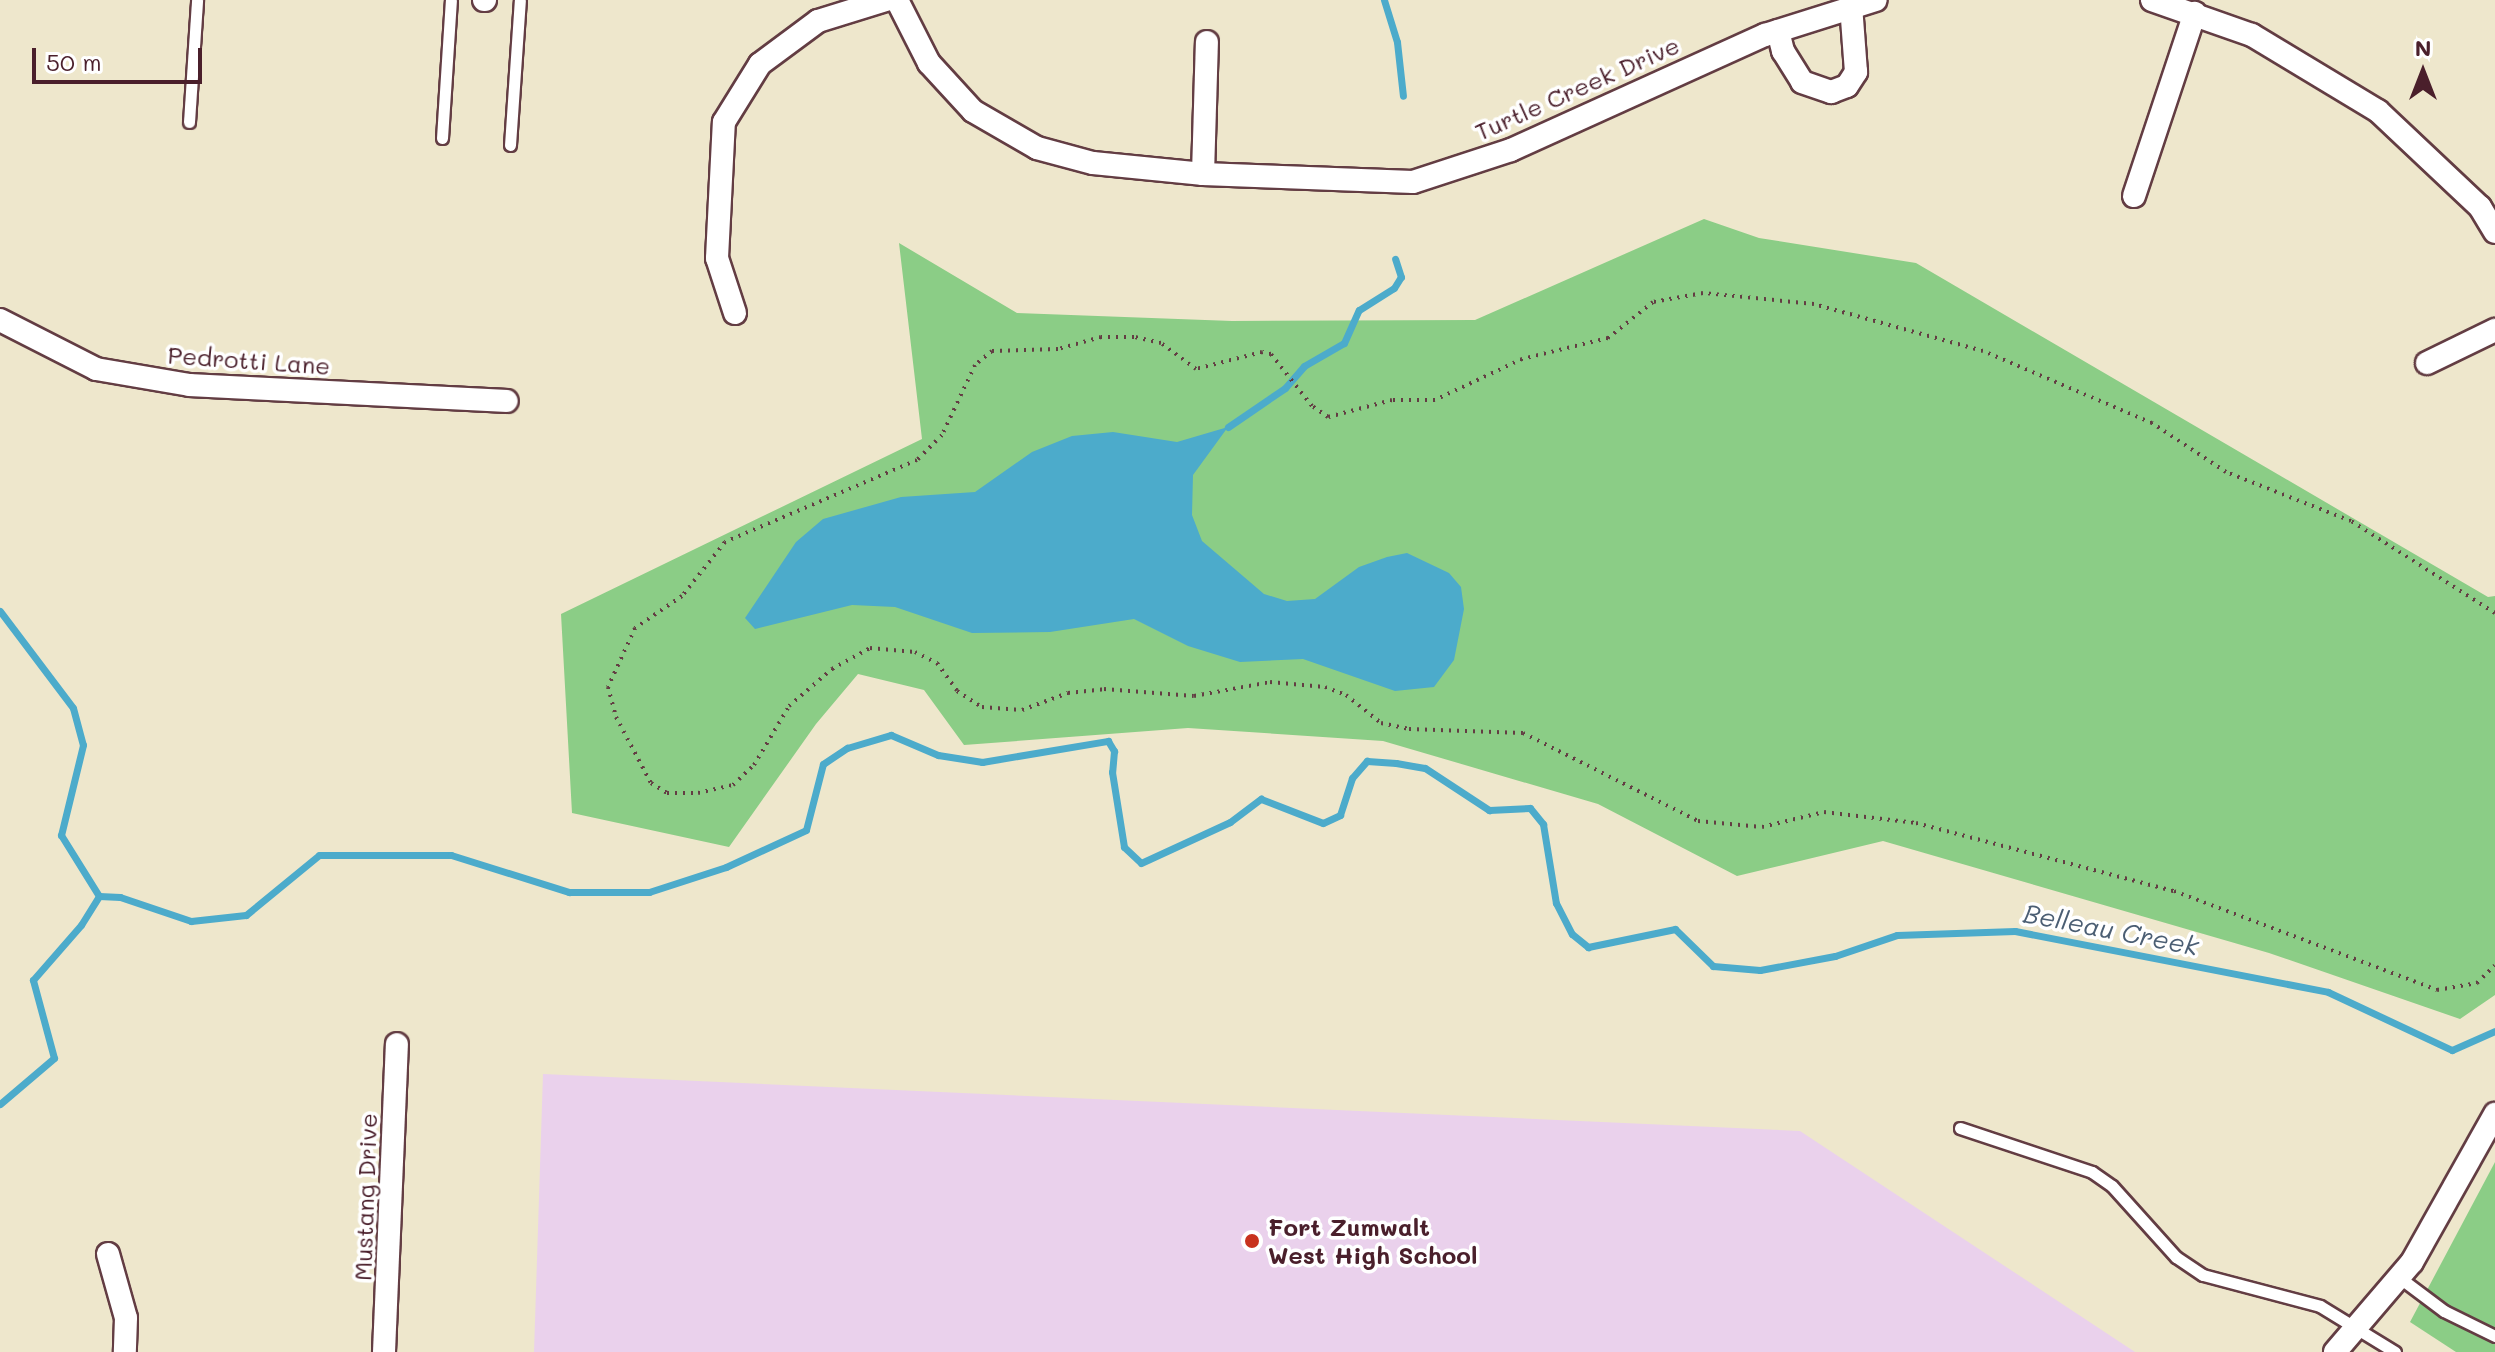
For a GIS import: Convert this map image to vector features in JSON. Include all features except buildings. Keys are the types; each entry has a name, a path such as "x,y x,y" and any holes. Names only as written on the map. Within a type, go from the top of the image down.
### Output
{"street":[{"path":"735,313 717,258 724,122 760,64 818,21 886,0"},
{"name":"Turtle Creek Drive","path":"897,0 929,63 973,111 1037,148 1093,163 1203,174 1413,182 1511,150 1601,105 1778,31 1876,0"},
{"path":"2152,0 2252,35 2378,111 2487,201 2495,232"},
{"path":"1778,31 1783,51 1802,82 1831,92 1847,86 1856,72 1851,6"},
{"path":"2134,196 2195,13"},
{"path":"1203,174 1207,42"},
{"name":"Pedrotti Lane","path":"0,320 96,369 190,385 507,401"},
{"path":"2427,363 2495,330"},
{"name":"Mustang Drive","path":"384,1352 397,1044"},
{"path":"2335,1352 2400,1278 2495,1114"},
{"path":"108,1254 126,1318 125,1352"}],"lane":[{"path":"189,122 197,0"},
{"path":"442,138 451,0"},
{"path":"510,145 520,0"},
{"path":"1960,1128 2092,1172 2112,1186 2176,1257 2203,1275 2290,1295 2358,1326 2395,1352"},
{"path":"2400,1278 2444,1311 2495,1336"}],"path":[{"path":"2495,613 2351,521 2226,472 2152,423 1983,351 1814,304 1703,293 1653,302 1608,338 1522,359 1435,400 1392,400 1328,417 1301,392 1271,354 1251,351 1196,369 1161,343 1134,337 1101,337 1058,349 992,351 975,365 942,435 917,460 725,542 682,596 635,628 608,687 616,717 651,783 667,793 733,785 754,765 789,706 832,669 870,648 891,646 926,657 937,663 957,691 982,707 1022,710 1068,693 1104,689 1194,696 1270,682 1311,686 1346,695 1381,723 1409,729 1523,733 1698,821 1762,827 1824,812 1916,823 2174,891 2437,990 2477,983 2495,965"}],"shaded area":[{"name":"Fort Zumwalt West High School","path":"543,1074 1800,1131 2135,1352 534,1352"}],"green space":[{"path":"1704,219 1759,238 1916,263 2488,597 2495,596 2495,995 2460,1019 2269,953 1883,841 1737,876 1598,804 1383,741 1188,728 964,745 924,690 858,674 816,724 729,847 572,813 561,614 922,439 899,243 1017,313 1232,321 1475,320"},
{"path":"2495,1162 2495,1352 2456,1352 2410,1322"}],"water":[{"path":"1228,427 1193,475 1192,515 1202,541 1264,594 1287,601 1315,599 1359,567 1407,553 1449,573 1461,587 1464,609 1454,660 1434,687 1395,691 1303,659 1240,662 1188,646 1134,619 1050,632 972,633 895,607 852,605 755,629 745,618 796,542 823,519 901,497 975,492 1032,452 1072,436 1113,432 1177,442"}],"waterway":[{"path":"1384,0 1397,42 1403,96"},
{"path":"1228,427 1285,388 1304,366 1344,343 1359,310 1394,288 1401,277 1395,259"},
{"path":"0,611 73,708 83,745 61,835 99,896"},
{"name":"Belleau Creek","path":"99,896 120,897 191,921 246,915 319,855 451,855 569,892 649,892 726,867 806,830 823,764 847,748 891,735 938,755 982,762 1108,741 1114,751 1112,772 1124,847 1141,863 1230,822 1261,799 1323,823 1340,815 1352,778 1367,761 1396,763 1425,768 1489,810 1530,808 1543,824 1556,903 1572,934 1588,947 1675,929 1713,966 1760,970 1835,956 1897,935 2015,931 2328,992 2452,1050 2495,1031"},
{"name":"Belleau Creek","path":"0,1104 54,1058 33,980 81,925 99,896"}],"place":[{"name":"Fort Zumwalt West High School","path":"1252,1241"}]}
